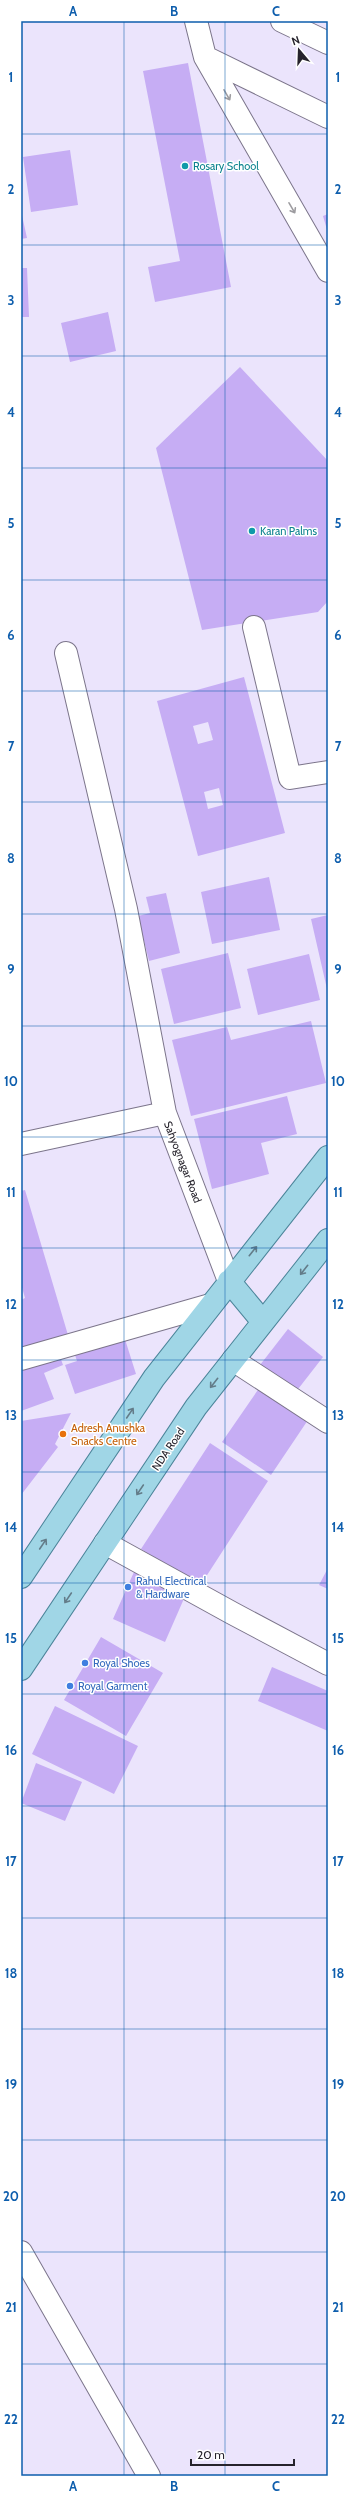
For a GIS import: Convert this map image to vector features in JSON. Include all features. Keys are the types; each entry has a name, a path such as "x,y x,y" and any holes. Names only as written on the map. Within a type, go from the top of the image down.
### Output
{"main road":[{"path":"21,1577 154,1378 328,1157"},
{"name":"NDA Road","path":"21,1669 196,1407 328,1240"},
{"path":"229,1281 263,1322"}],"street":[{"path":"196,21 205,56 328,271"},
{"path":"282,21 328,44"},
{"path":"205,56 328,117"},
{"path":"254,627 290,778 328,772"},
{"path":"66,652 126,910 165,1112"},
{"name":"Sahyognagar Road","path":"21,1144 165,1112 229,1281"},
{"path":"21,1359 210,1305"},
{"path":"233,1360 328,1422"},
{"path":"105,1543 328,1664"},
{"path":"21,2252 149,2476"}],"building":[{"name":"Rosary School","path":"188,63 231,287 155,302 148,267 180,261 143,71"},
{"path":"70,150 78,205 31,212 23,157"},
{"path":"21,211 27,238 21,239"},
{"path":"328,214 328,233 323,216"},
{"path":"21,268 27,268 29,317 21,317"},
{"path":"108,312 116,351 70,362 61,323"},
{"name":"Karan Palms","path":"240,367 328,461 328,601 318,612 202,630 156,448"},
{"path":"244,677 285,833 198,856 157,701","holes":["208,722 213,740 198,744 193,726","219,788 223,805 208,809 204,792"]},
{"path":"269,877 280,930 212,944 201,892"},
{"path":"166,893 180,953 149,961 138,916 150,913 146,897"},
{"path":"328,915 328,989 327,989 311,919"},
{"path":"228,953 241,1008 174,1024 161,969"},
{"path":"309,954 320,1000 258,1015 247,969"},
{"path":"311,1021 326,1083 191,1116 172,1040 227,1027 231,1040"},
{"path":"287,1096 297,1134 261,1143 269,1174 212,1189 194,1119"},
{"path":"25,1190 68,1335 21,1349 21,1300 25,1298 21,1284 21,1191"},
{"path":"288,1329 323,1357 295,1393 260,1365"},
{"path":"123,1333 136,1374 75,1394 65,1365 77,1361 73,1349"},
{"path":"58,1351 63,1365 44,1373 54,1399 21,1411 21,1364"},
{"path":"262,1384 310,1417 271,1475 222,1442"},
{"path":"71,1413 55,1444 58,1447 21,1495 21,1421"},
{"path":"210,1443 268,1481 200,1586 141,1549"},
{"path":"328,1568 328,1589 319,1585"},
{"path":"134,1572 186,1594 165,1642 113,1619"},
{"path":"101,1637 163,1673 126,1736 64,1700"},
{"path":"272,1667 328,1691 328,1731 258,1701"},
{"path":"55,1706 138,1746 114,1794 32,1754"},
{"path":"36,1763 82,1782 65,1821 21,1803"}],"place":[{"name":"Rosary School","path":"185,166"},
{"name":"Karan Palms","path":"252,531"},
{"name":"Adresh Anushka Snacks Centre","path":"63,1434"},
{"name":"Rahul Electrical & Hardware","path":"128,1587"},
{"name":"Royal Shoes","path":"85,1663"},
{"name":"Royal Garment","path":"70,1686"}]}
